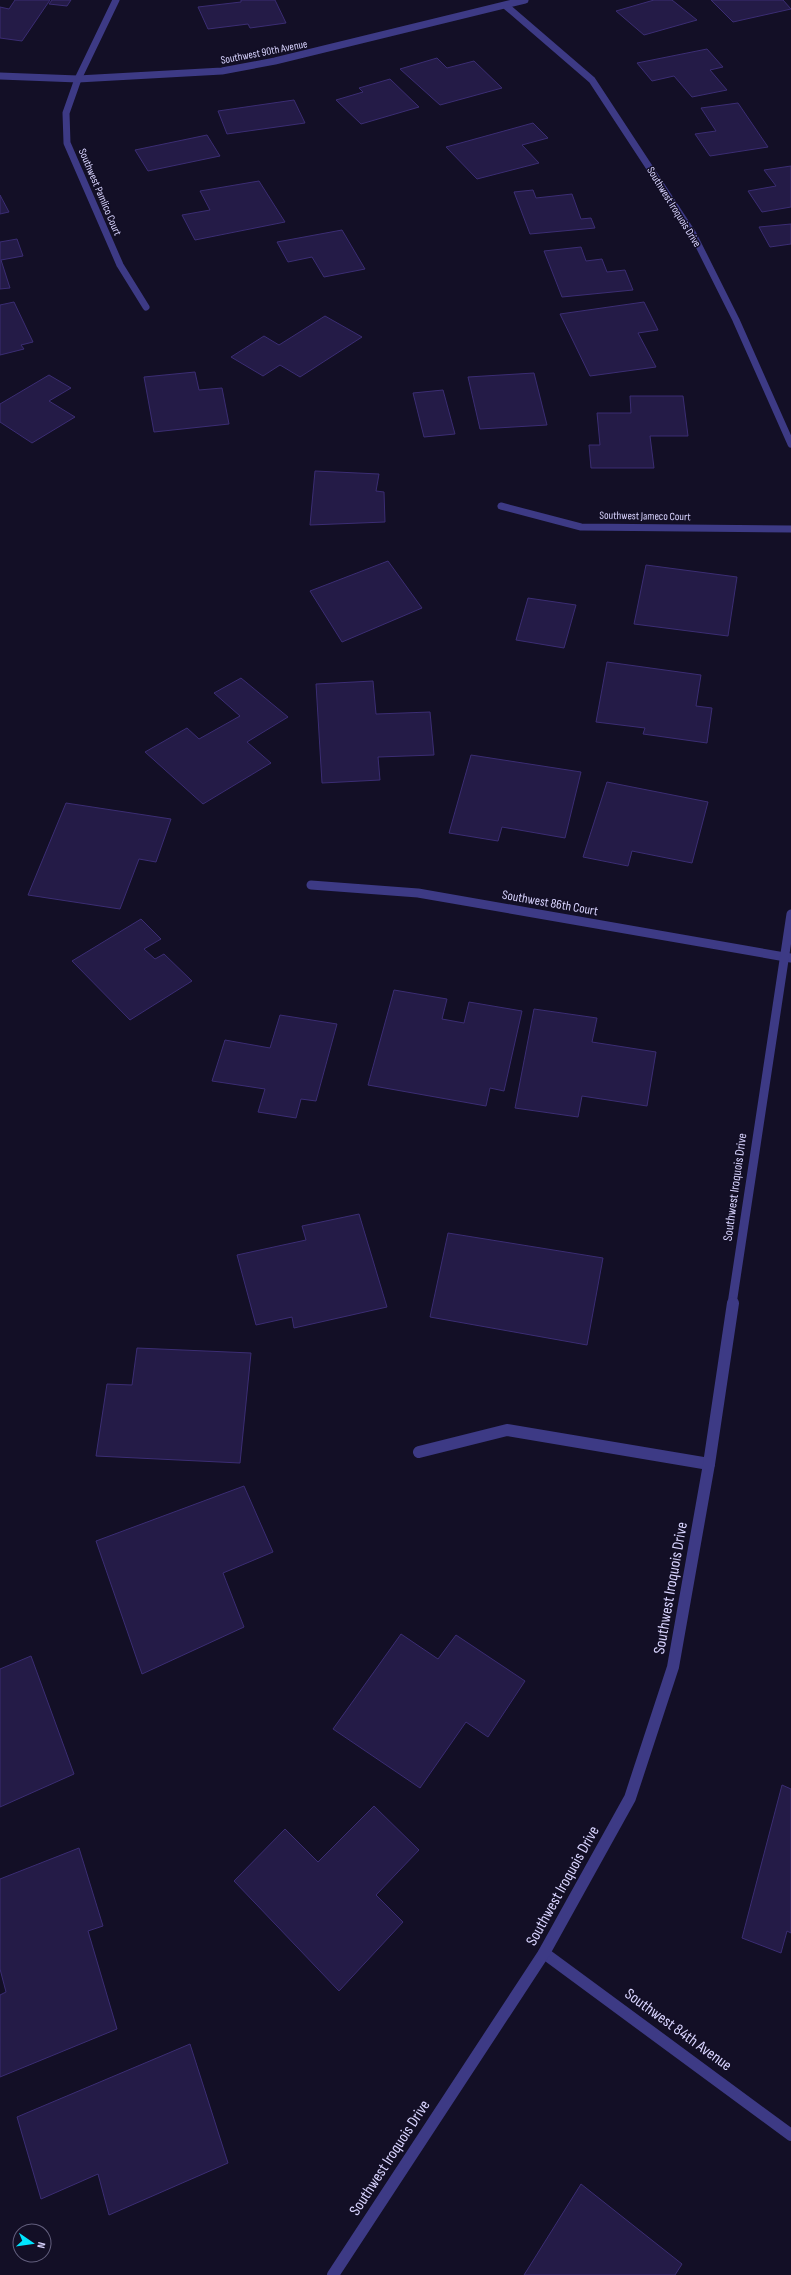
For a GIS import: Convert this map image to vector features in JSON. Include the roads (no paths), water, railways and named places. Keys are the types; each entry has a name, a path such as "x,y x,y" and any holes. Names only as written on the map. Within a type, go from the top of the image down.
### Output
{"street":[{"name":"Southwest Pamlico Court","path":"116,0 78,79 66,113 67,143 120,265 146,307"},
{"name":"Southwest 90th Avenue","path":"0,76 78,79 222,71 275,61 506,6 525,0"},
{"name":"Southwest Iroquois Drive","path":"506,6 592,80 693,234 736,320 791,444"},
{"name":"Southwest Jameco Court","path":"501,506 581,527 791,529"},
{"name":"Southwest 86th Court","path":"311,885 418,894 787,958"},
{"name":"Southwest Iroquois Drive","path":"333,2275 544,1953 630,1798 674,1667 709,1464 787,958 791,914"},
{"path":"419,1452 508,1430 709,1464"},
{"name":"Southwest 84th Avenue","path":"544,1953 791,2135"}]}
